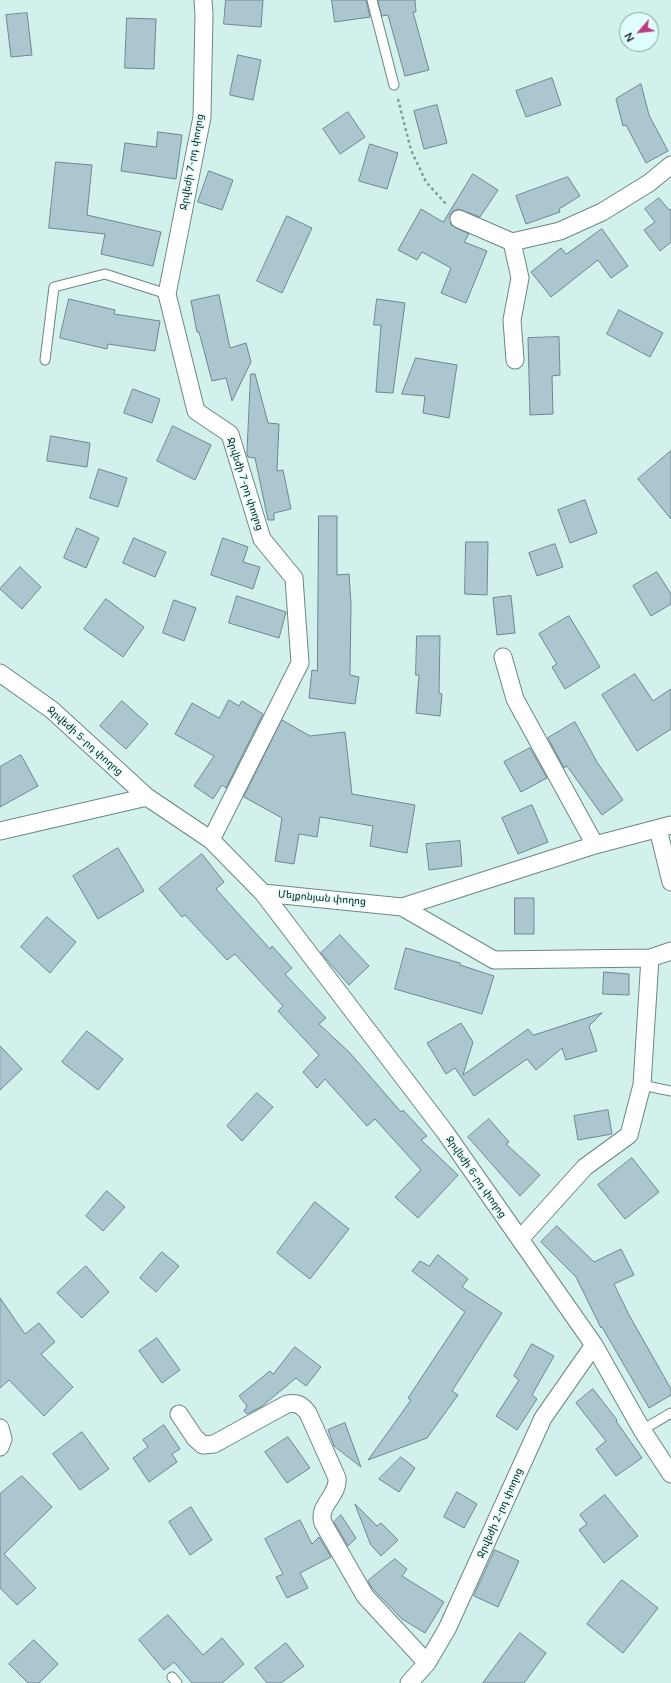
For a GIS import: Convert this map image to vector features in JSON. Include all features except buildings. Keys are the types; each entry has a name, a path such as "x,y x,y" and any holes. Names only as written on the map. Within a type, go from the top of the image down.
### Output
{"street":[{"name":"Ջրվեժի 7-րդ փողոց","path":"203,0 202,117 167,294 196,411 230,434 262,539 294,578 300,663 211,840"},
{"path":"459,219 512,242 560,231 602,212 649,183 671,165"},
{"path":"512,242 520,278 512,320 515,360"},
{"path":"503,657 515,699 595,845"},
{"name":"Ջրվեժի 5-րդ փողոց","path":"0,673 52,710 147,798"},
{"path":"0,831 147,798 211,840 263,892"},
{"path":"665,827 671,882"},
{"name":"Մելքոնյան փողոց","path":"263,892 402,907 595,845 665,827"},
{"name":"Ջրվեժի 6-րդ փողոց","path":"263,892 445,1132 594,1345 642,1430 671,1474"},
{"path":"402,907 494,960 650,958 671,951"},
{"path":"520,1239 585,1167 629,1135 642,1085 650,958"},
{"name":"Ջրվեժի 2-րդ փողոց","path":"410,1683 427,1663 447,1629 543,1418 594,1345"},
{"path":"179,1414 196,1438 203,1444 214,1444 287,1404 294,1402 303,1406 308,1413 337,1478 336,1488 322,1510 321,1517 323,1523 365,1596 427,1663"},
{"path":"0,1428 3,1439 0,1447"}],"lane":[{"path":"372,0 394,85"},
{"path":"45,360 54,288 105,274 167,294"},
{"path":"642,1085 671,1091"},
{"path":"642,1430 671,1413"}],"path":[{"path":"394,85 411,150 423,176 426,182 459,219"}]}
